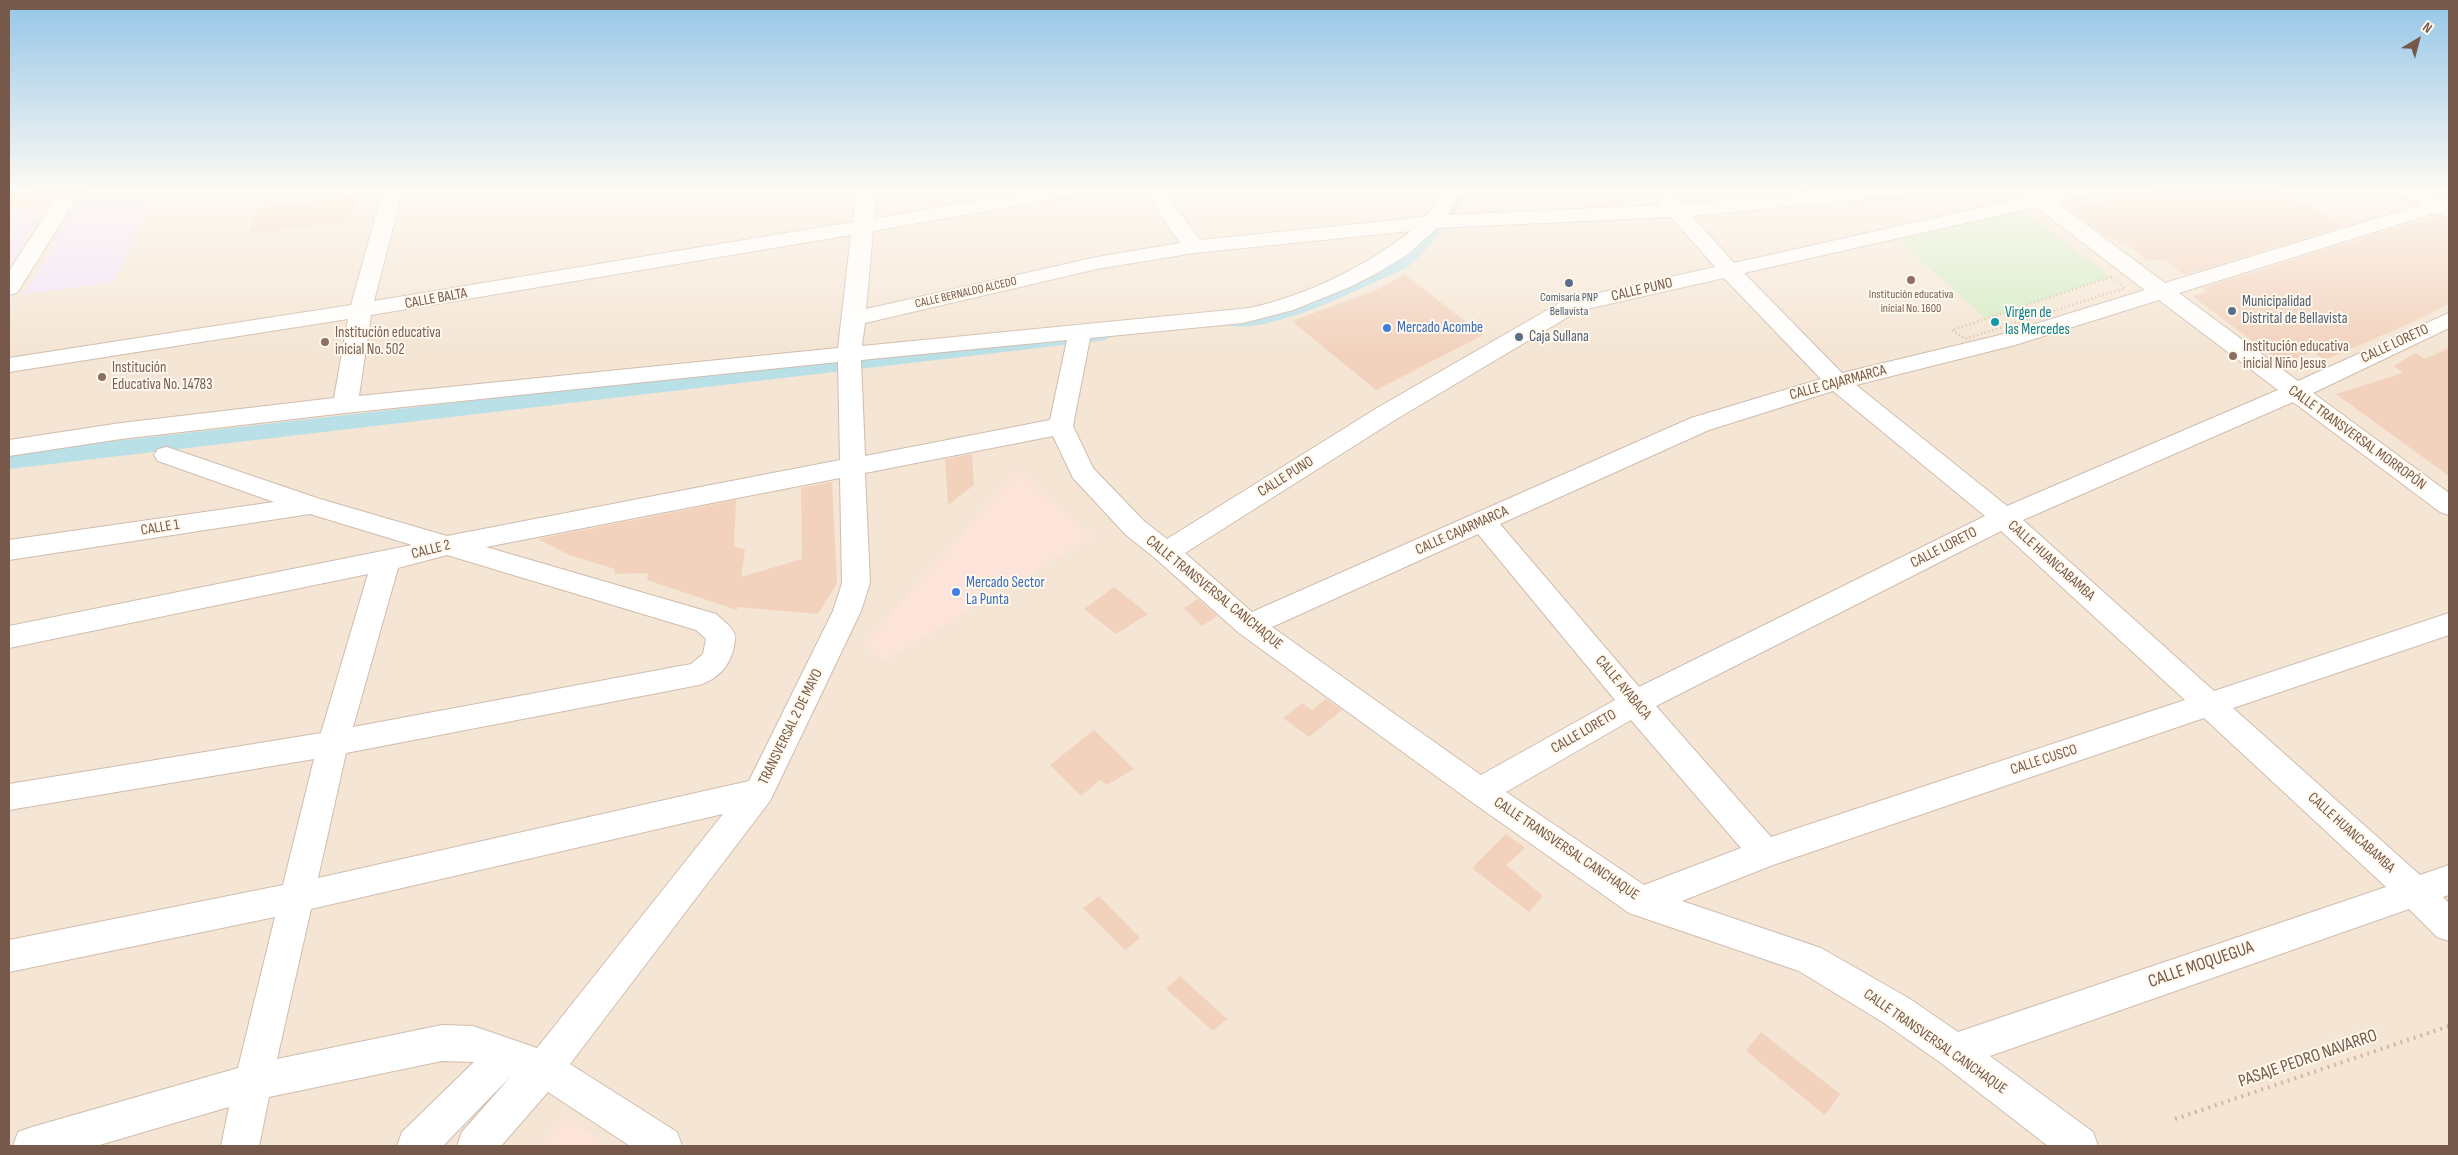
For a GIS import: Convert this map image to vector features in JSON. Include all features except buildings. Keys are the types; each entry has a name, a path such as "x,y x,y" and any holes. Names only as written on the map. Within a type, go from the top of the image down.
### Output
{"street":[{"path":"9,288 39,243"},
{"path":"345,405 360,312 379,243"},
{"name":"CALLE BALTA","path":"9,365 360,312 773,243"},
{"name":"TRANSVERSAL 2 DE MAYO","path":"476,1146 544,1068 759,792 847,611 856,583 849,362 861,243"},
{"path":"1191,243 1194,247"},
{"name":"CALLE BERNALDO ALCEDO","path":"854,319 1097,263 1194,247 1233,243"},
{"path":"9,448 121,431 345,405 849,362 1080,333 1261,313 1334,287 1386,260 1408,243"},
{"name":"CALLE HUANCABAMBA","path":"1705,243 1837,382 2004,518 2414,891 2449,926"},
{"name":"CALLE PUNO","path":"1166,552 1386,414 1571,306 1839,243"},
{"name":"CALLE TRANSVERSAL MORROPÓN","path":"2097,243 2449,506"},
{"name":"CALLE CAJARMARCA","path":"1249,626 1700,424 1837,382 2007,340 2326,243"},
{"name":"CALLE LORETO","path":"1480,791 1635,703 2004,518 2295,392 2449,320"},
{"path":"1061,426 1080,333"},
{"name":"CALLE TRANSVERSAL CANCHAQUE","path":"1061,426 1082,472 1135,528 1166,552 1249,626 1480,791 1641,902 1809,959 1896,1011 1954,1051 2079,1146"},
{"name":"CALLE 2","path":"9,637 386,561 448,545 1061,426"},
{"path":"9,797 333,743 699,674 717,659 721,636 706,622 311,505 168,455"},
{"name":"CALLE 1","path":"9,550 311,505"},
{"name":"CALLE AYABACA","path":"1483,522 1635,703 1765,853"},
{"path":"240,1146 295,898 333,743 386,561"},
{"name":"CALLE CUSCO","path":"1641,902 1765,853 2449,624"},
{"path":"9,956 295,898 759,792"},
{"name":"CALLE MOQUEGUA","path":"1954,1051 2449,880"},
{"path":"32,1146 253,1082 442,1043 473,1044 544,1068 663,1146"},
{"path":"416,1146 506,1056"}],"path":[{"name":"PASAJE PEDRO NAVARRO","path":"2175,1119 2449,1026"}],"shaded area":[{"path":"9,243 2449,243 2449,1146 9,1146"},
{"path":"9,243 25,243 9,274"},
{"path":"54,243 131,243 113,282 23,294 42,267"},
{"name":"Mercado Sector La Punta","path":"1018,471 1092,537 886,660 862,646"},
{"path":"566,1116 608,1146 540,1146"}],"green space":[{"path":"1902,243 2066,243 2111,277 1986,319"}],"waterway":[{"path":"1233,321 1267,317 1334,294 1403,261 1421,243"},
{"path":"9,461 1099,336"}],"place":[{"name":"Institución educativa inicial No. 1600","path":"1911,280"},
{"name":"Comisaría PNP Bellavista","path":"1569,283"},
{"name":"Municipalidad Distrital de Bellavista","path":"2232,311"},
{"name":"Virgen de las Mercedes","path":"1995,322"},
{"name":"Mercado Acombe","path":"1387,328"},
{"name":"Caja Sullana","path":"1519,337"},
{"name":"Institución educativa inicial No. 502","path":"325,342"},
{"name":"Institución educativa inicial Niño Jesus","path":"2233,356"},
{"name":"Institución Educativa No. 14783","path":"102,377"},
{"name":"Mercado Sector La Punta","path":"956,592"}]}
